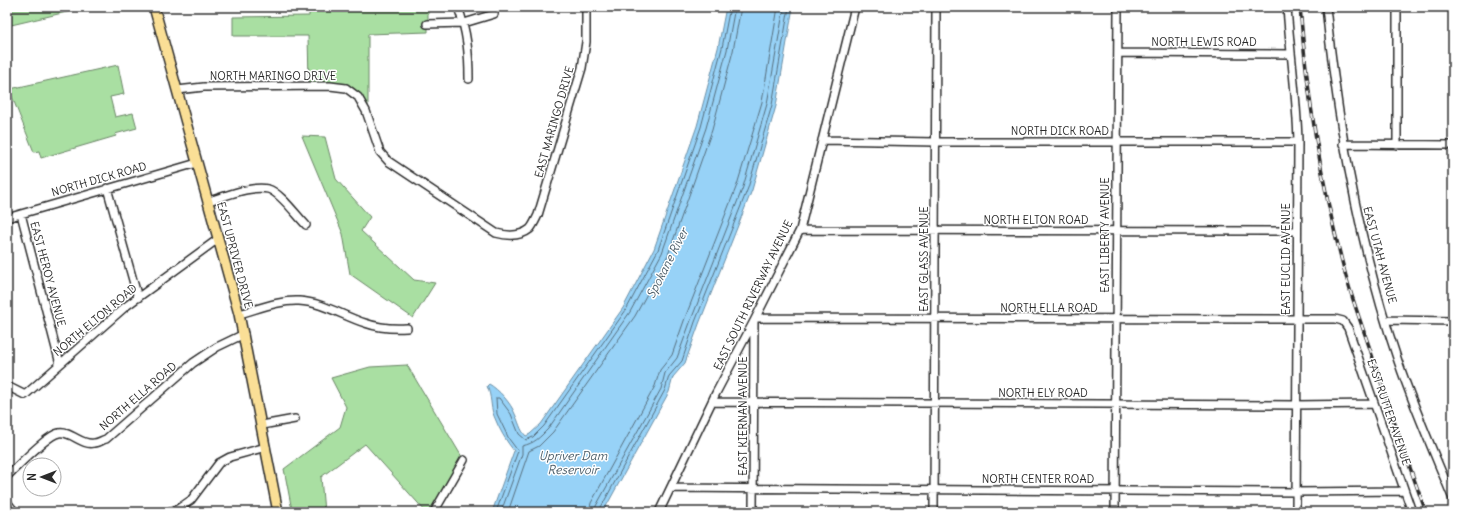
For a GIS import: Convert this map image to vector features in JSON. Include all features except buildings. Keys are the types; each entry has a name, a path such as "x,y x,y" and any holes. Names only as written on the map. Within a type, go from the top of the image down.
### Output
{"main road":[{"name":"EAST UPRIVER DRIVE","path":"154,7 244,334 278,512"}],"street":[{"path":"458,7 464,24 468,45 469,79"},
{"name":"EAST MARINGO DRIVE","path":"519,234 531,229 538,215 582,68 586,42 586,7"},
{"name":"EAST SOUTH RIVERWAY AVENUE","path":"659,512 800,230 855,7"},
{"name":"EAST GLASS AVENUE","path":"934,512 936,7"},
{"name":"EAST LIBERTY AVENUE","path":"1115,512 1118,7"},
{"name":"EAST EUCLID AVENUE","path":"1287,7 1290,54 1297,109 1298,142 1296,512"},
{"name":"EAST UTAH AVENUE","path":"1326,7 1330,55 1343,144 1361,234 1398,361 1419,419 1452,495"},
{"path":"1397,7 1397,145"},
{"path":"427,24 464,24 494,14"},
{"name":"NORTH LEWIS ROAD","path":"1118,53 1290,54"},
{"name":"NORTH MARINGO DRIVE","path":"177,90 204,87 243,86 330,86 346,88 358,97 366,111 380,152 388,161 496,233 507,236 519,234"},
{"name":"NORTH DICK ROAD","path":"822,140 935,142 1298,142"},
{"path":"1343,144 1453,145"},
{"name":"NORTH DICK ROAD","path":"7,218 197,163"},
{"path":"107,188 138,298"},
{"path":"208,201 252,189 269,189 280,197 306,226"},
{"name":"EAST HEROY AVENUE","path":"21,214 60,364"},
{"name":"NORTH ELTON ROAD","path":"800,230 1297,231"},
{"name":"NORTH ELTON ROAD","path":"7,386 25,395 108,321 218,240"},
{"path":"239,314 280,303 297,301 313,303 366,324 391,329 407,328"},
{"name":"NORTH ELLA ROAD","path":"755,320 935,318 1343,321"},
{"name":"EAST KIERNAN AVENUE","path":"753,512 755,320"},
{"path":"1386,320 1453,321"},
{"name":"EAST RUTTER AVENUE","path":"1343,321 1348,328 1412,512"},
{"name":"NORTH ELLA ROAD","path":"7,476 51,437 60,433 93,444 106,439 193,363 217,347 244,334"},
{"name":"NORTH ELY ROAD","path":"713,402 1115,405 1374,404"},
{"path":"262,425 295,418"},
{"path":"168,512 178,509 191,500 219,463 230,457 266,447"},
{"path":"434,512 464,460"},
{"name":"NORTH CENTER ROAD","path":"671,488 1296,492 1404,491"},
{"path":"7,502 15,512"}],"green space":[{"path":"7,7 70,7 71,11 7,26"},
{"path":"309,7 428,7 428,32 368,34 368,108 361,96 350,86 336,83 309,82 308,36 233,36 233,17 309,16"},
{"path":"118,65 124,94 110,97 115,117 133,113 137,128 115,134 116,136 41,158 39,151 34,152 9,89 7,90 7,82 10,89"},
{"path":"302,136 325,137 336,179 370,217 361,231 414,280 435,283 413,318 350,274 343,234"},
{"path":"407,365 462,457 431,512 426,512 365,444 321,477 324,512 294,512 291,505 284,469 340,427 346,407 331,378 370,367"}],"water":[{"name":"Upriver Dam Reservoir","path":"726,7 793,7 776,106 752,190 685,363 673,377 669,392 603,512 492,512 514,451 503,435 496,421 487,386 489,384 504,397 511,405 524,434 526,436 530,434 541,424 623,308 654,249 697,126 718,48"}],"railway":[{"path":"1300,7 1316,139 1328,204 1336,237 1353,299 1426,512"}],"water label":[{"name":"Spokane River","path":"667,263"}]}
